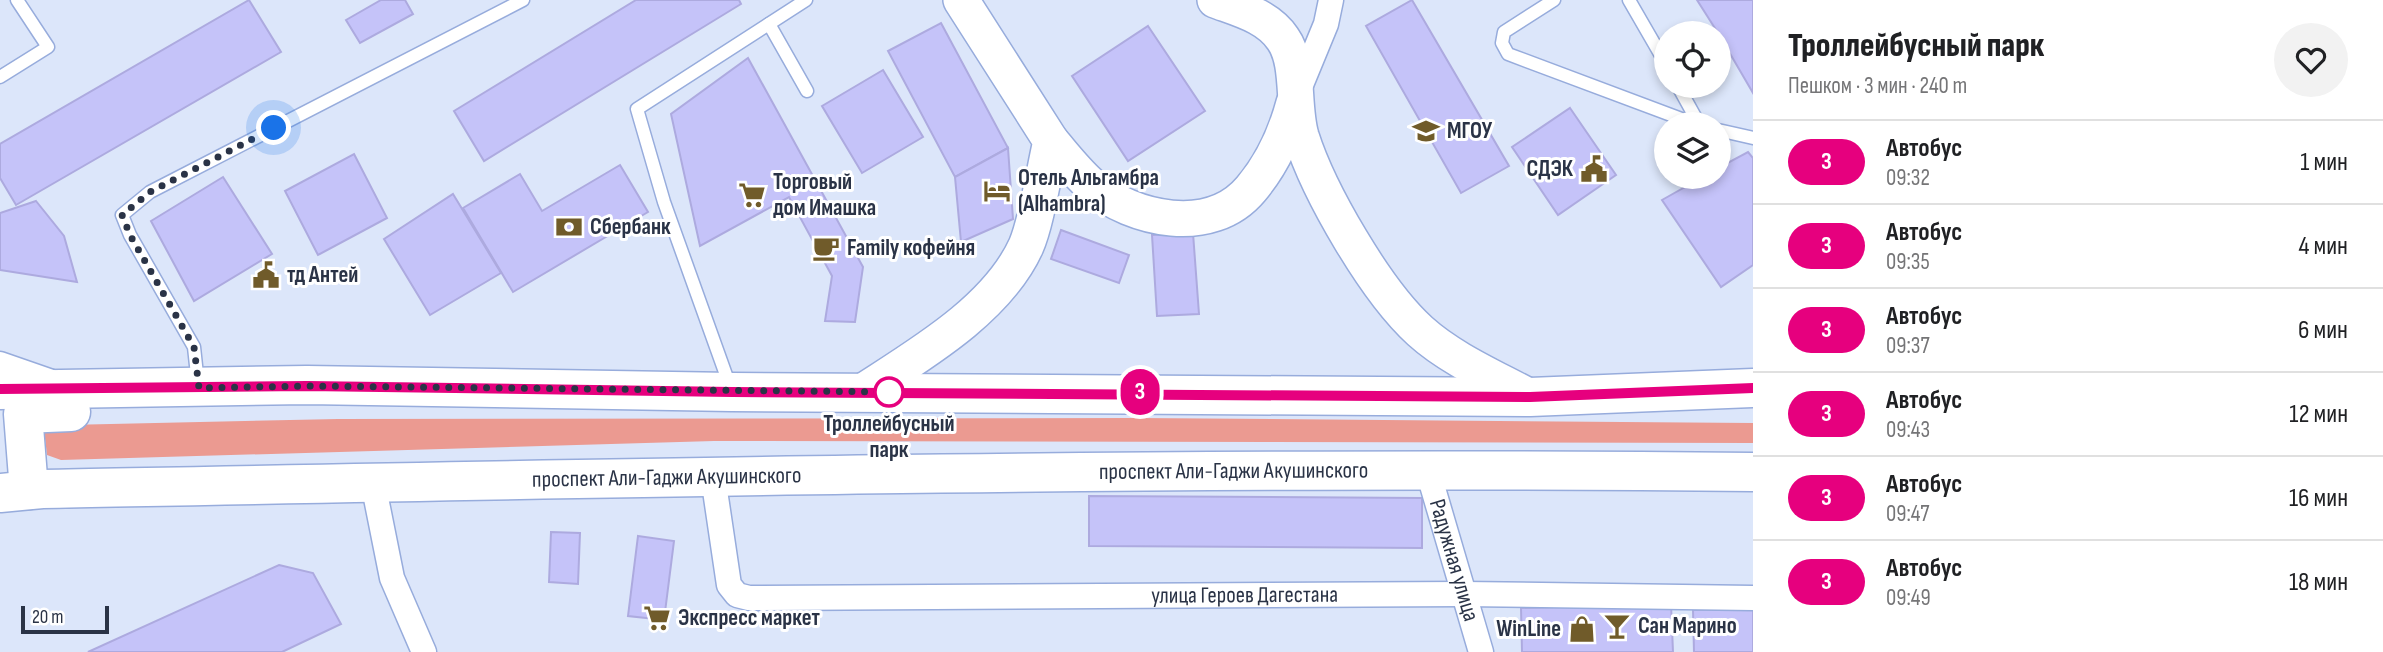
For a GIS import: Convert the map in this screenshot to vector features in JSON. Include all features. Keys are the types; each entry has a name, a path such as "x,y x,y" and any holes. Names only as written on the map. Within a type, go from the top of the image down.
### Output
{"main road":[{"path":"961,0 1051,141 1081,176 1115,202 1142,213 1192,218 1232,205 1251,189 1280,145 1294,103"},
{"path":"1215,0 1252,14 1281,36 1293,54 1294,103 1302,137 1328,196 1369,266 1399,308 1420,331 1443,348 1530,397"},
{"path":"862,392 940,341 990,298 1026,246 1051,141"},
{"path":"0,390 307,386 732,392 1530,397 1753,388"},
{"path":"14,491 23,414 172,409 199,388"},
{"name":"проспект Али-Гаджи Акушинского","path":"14,491 373,482 1427,468 1753,472"}],"street":[{"path":"1294,103 1326,24 1331,0"},
{"path":"0,364 72,389"},
{"name":"Радужная улица","path":"1427,468 1481,652"},
{"name":"улица Героев Дагестана","path":"713,477 729,585 737,595 749,598 1463,594 1753,598"},
{"path":"373,482 392,578 424,652"}],"lane":[{"path":"0,77 48,47 17,0"},
{"path":"199,388 194,347 130,235 122,215 150,192 523,0"},
{"path":"732,392 664,202 637,109 769,24 786,5 806,0"},
{"path":"1554,0 1504,32 1502,43 1508,54 1665,112"},
{"path":"1629,0 1654,43"},
{"path":"769,24 807,90"},
{"path":"1731,133 1753,138"}],"shaded area":[{"path":"1137,418 1753,423 1753,443 714,441 61,460 47,455 44,430 66,425 338,419"}],"building":[{"path":"249,0 281,52 16,205 0,178 0,144"},
{"path":"381,0 405,0 413,14 360,43 346,20"},
{"path":"636,0 739,0 741,4 484,161 454,111"},
{"path":"1412,0 1509,166 1461,193 1366,26"},
{"path":"1697,0 1753,0 1753,93 1731,55 1731,21 1710,21"},
{"path":"941,23 1008,148 955,177 888,51"},
{"path":"1148,26 1205,111 1128,161 1072,76"},
{"path":"748,58 863,267 855,322 825,321 832,276 789,197 700,246 671,114"},
{"path":"883,70 923,137 862,173 822,106"},
{"path":"1570,108 1616,175 1558,215 1512,147"},
{"path":"1008,148 1013,219 961,242 955,177"},
{"path":"1748,152 1753,158 1753,265 1721,287 1662,200 1682,189 1731,189 1731,161"},
{"path":"354,154 387,218 318,255 285,191"},
{"path":"620,165 648,212 513,292 463,208 520,174 542,211"},
{"path":"223,177 272,254 194,301 151,221"},
{"path":"453,194 501,273 430,315 384,239"},
{"path":"36,201 64,236 77,282 0,270 0,213"},
{"path":"1061,230 1129,255 1119,283 1051,259"},
{"path":"1193,233 1199,314 1157,316 1152,235"},
{"path":"1089,496 1422,498 1422,548 1089,546"},
{"path":"551,532 580,533 578,584 549,582"},
{"path":"638,536 674,541 664,620 628,616"},
{"path":"279,565 313,573 341,624 282,652 88,652"},
{"path":"1671,604 1673,652 1522,652 1521,608"},
{"path":"1753,608 1753,652 1694,652 1693,610"}],"bus line":[{"name":"3","path":"0,389 307,386 732,392 1152,392 1530,397 1753,388"}],"place":[{"name":"МГОУ","path":"1426,131"},
{"name":"СДЭК","path":"1594,169"},
{"name":"Отель Альгамбра (Alhambra)","path":"997,191"},
{"name":"Торговый дом Имашка","path":"752,195"},
{"name":"Сбербанк","path":"569,227"},
{"name":"Family кофейня","path":"826,248"},
{"name":"тд Антей","path":"266,275"},
{"name":"Троллейбусный парк","path":"889,392"},
{"name":"Экспресс маркет","path":"657,618"},
{"name":"Сан Марино","path":"1617,626"},
{"name":"WinLine","path":"1582,629"}],"route":[{"path":"274,128 150,192 122,215 130,235 194,347 199,388 307,386 889,392"}]}
